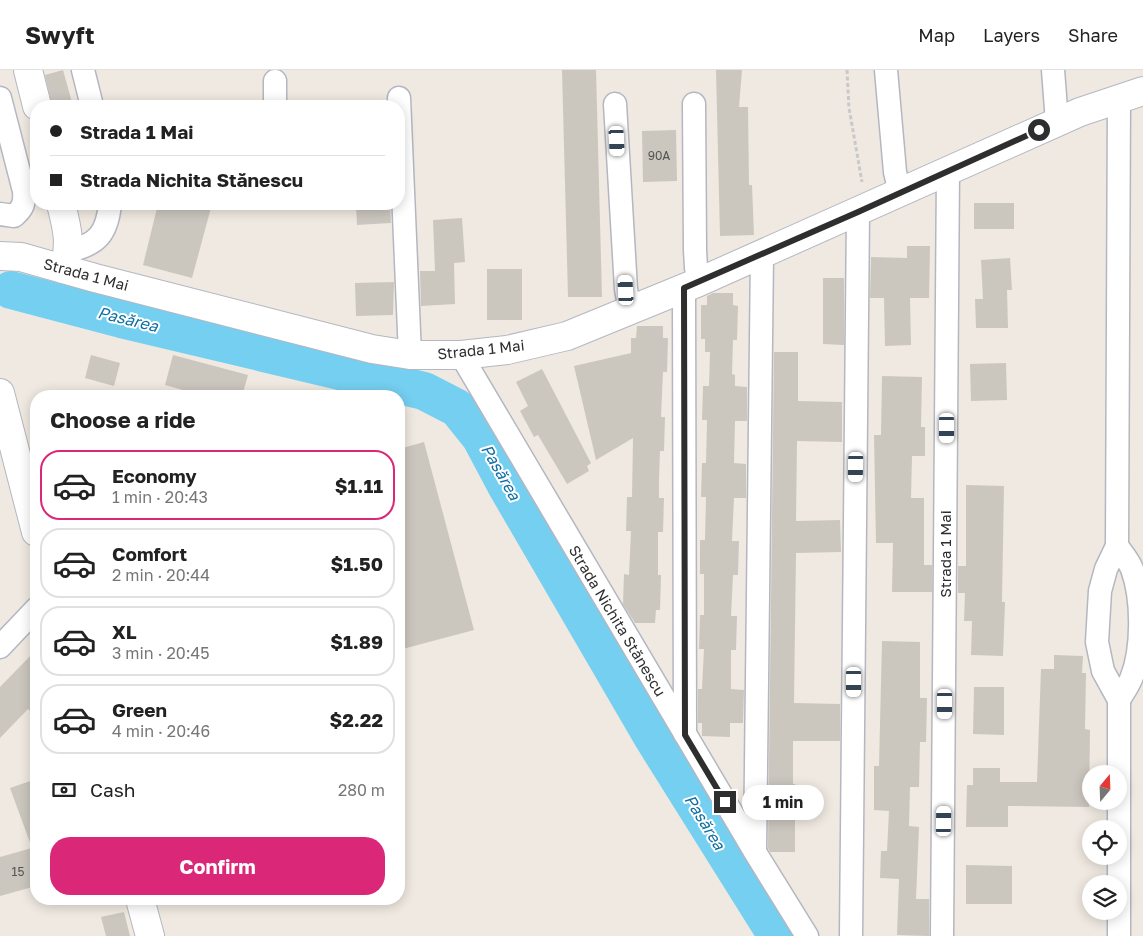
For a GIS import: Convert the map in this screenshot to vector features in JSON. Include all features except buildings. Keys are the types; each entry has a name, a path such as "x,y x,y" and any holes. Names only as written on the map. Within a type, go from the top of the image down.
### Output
{"street":[{"path":"28,70 36,100"},
{"path":"83,70 90,100"},
{"path":"886,70 894,172 900,193"},
{"path":"1052,70 1057,122"},
{"path":"275,80 275,100"},
{"path":"1119,936 1119,700 1103,671 1097,642 1100,591 1106,569 1117,546 1131,94"},
{"name":"Strada 1 Mai","path":"7,261 66,260 329,339 410,355 461,356 539,344 567,336 692,285 1057,122 1131,94"},
{"path":"0,98 24,191 22,210 14,216 0,214"},
{"path":"615,104 626,290 630,311"},
{"path":"685,735 692,285 696,268 694,104"},
{"name":"Strada 1 Mai","path":"942,936 948,172"},
{"path":"851,936 867,208"},
{"path":"63,210 68,229 66,260"},
{"path":"66,260 95,242 104,230 109,210"},
{"path":"404,210 410,355"},
{"path":"755,852 762,254"},
{"name":"Strada Nichita Stănescu","path":"461,356 685,735 807,936"},
{"path":"0,393 30,509"},
{"path":"1117,546 1132,566 1138,585 1142,609 1138,655 1132,678 1119,700"},
{"path":"0,647 30,615"},
{"path":"142,905 150,936"}],"path":[{"path":"847,70 849,108 860,179 867,208"}],"waterway":[{"name":"Pasărea","path":"11,290 121,319 424,391 457,408 481,438 507,487 653,738 777,936"}],"route":[{"path":"725,802 685,735 684,288 1039,130"}]}
